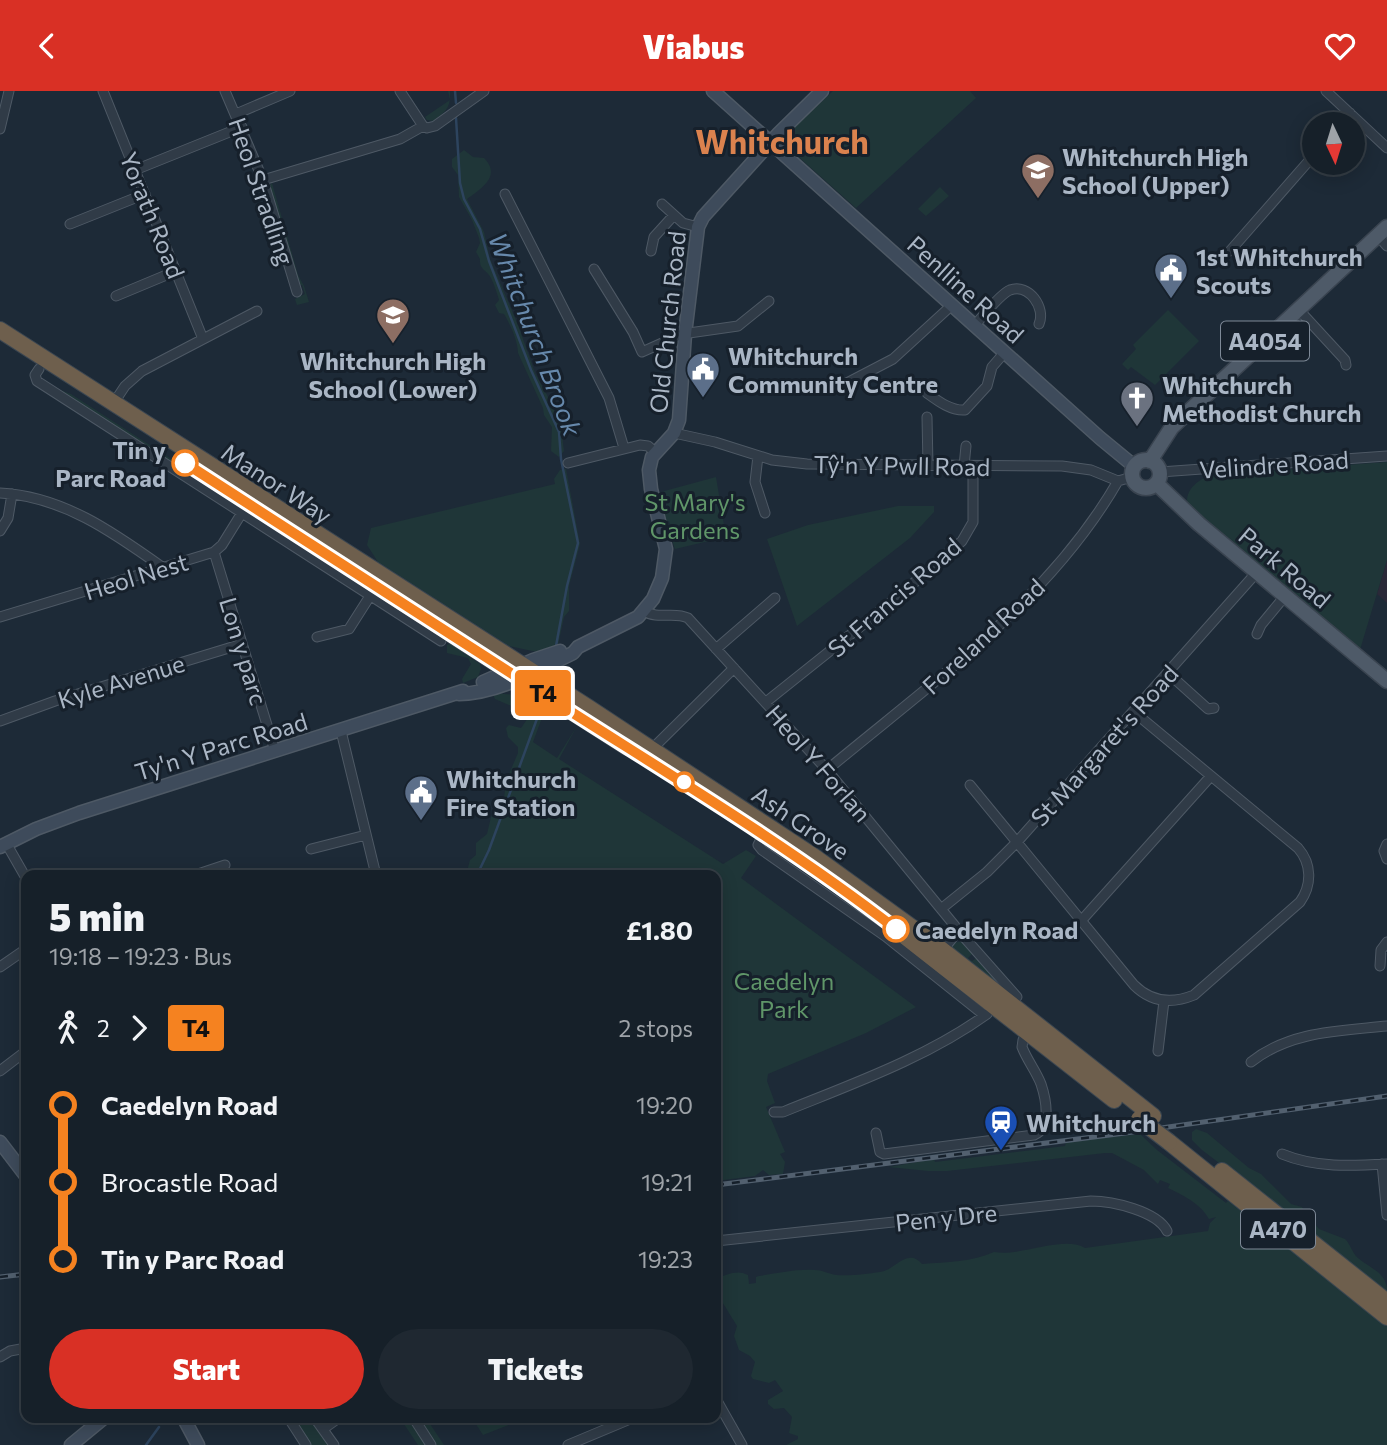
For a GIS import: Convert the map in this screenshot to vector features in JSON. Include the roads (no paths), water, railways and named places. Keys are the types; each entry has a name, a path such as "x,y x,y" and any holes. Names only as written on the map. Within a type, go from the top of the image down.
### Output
{"highway":[{"name":"Manor Way","path":"0,330 520,672"},
{"name":"Manor Way","path":"0,342 245,508 520,672"},
{"name":"Ash Grove","path":"520,672 651,750 816,858 943,951 1000,1005"},
{"name":"Ash Grove","path":"520,672 860,901 1032,1028"},
{"name":"A470","path":"1032,1028 1146,1117 1387,1317"},
{"name":"A470","path":"1175,1141 1387,1302"}],"main road":[{"name":"A4054","path":"1150,461 1172,428 1299,310 1384,236"},
{"path":"1141,461 1150,461 1158,466 1159,478 1144,488 1128,475 1141,461"},
{"name":"Park Road","path":"1159,478 1180,507 1387,681"}],"street":[{"path":"0,129 9,91"},
{"name":"Yorath Road","path":"103,91 203,339"},
{"name":"Heol Stradling","path":"225,91 262,180 297,292"},
{"path":"236,114 290,91"},
{"path":"400,91 427,128 435,126 484,91"},
{"name":"Penlline Road","path":"713,91 1005,352 1128,475"},
{"name":"Old Church Road","path":"656,453 674,433 680,417 685,334 698,227 703,217 822,91"},
{"path":"1326,91 1349,112"},
{"path":"262,180 400,139 423,126"},
{"path":"135,170 242,127"},
{"path":"1365,127 1387,148"},
{"path":"1230,251 1302,169"},
{"path":"70,224 145,194"},
{"path":"505,194 609,398 624,448"},
{"path":"662,204 686,225 698,227"},
{"path":"650,251 654,237 674,215"},
{"path":"594,269 633,332 642,352 685,334 738,326 769,301"},
{"path":"116,296 176,271"},
{"path":"975,325 1007,292 1018,289 1025,291 1039,305 1042,312 1039,324"},
{"path":"845,384 892,359 952,305"},
{"path":"1299,310 1340,354 1346,365"},
{"path":"113,404 129,382 142,371 257,311"},
{"path":"926,393 941,403 960,411 965,410 987,386 992,367 1005,352"},
{"path":"927,417 928,466"},
{"name":"Tŷ'n Y Pwll Road","path":"674,433 715,442 758,456 807,464 1074,467 1128,475"},
{"path":"520,672 632,621 644,611 657,591 666,557 649,479 649,465 656,453 644,445 568,463"},
{"name":"St Francis Road","path":"766,702 901,595 962,541 973,521 966,446"},
{"path":"758,456 755,482 765,513"},
{"name":"Velindre Road","path":"1159,478 1387,456"},
{"name":"Foreland Road","path":"827,770 911,703 1017,606 1070,551 1128,475"},
{"path":"0,493 47,500 82,515 162,567"},
{"path":"0,531 8,517 12,494"},
{"name":"Heol Nest","path":"0,617 214,552 222,545 245,508"},
{"name":"Manor Way","path":"245,508 370,596 441,641"},
{"name":"Lon y parc","path":"214,552 275,751"},
{"name":"St Margaret's Road","path":"942,909 987,872 1017,842 1257,572"},
{"path":"317,637 349,628 370,596"},
{"path":"1257,634 1261,625 1285,596"},
{"path":"716,649 775,598"},
{"name":"Heol Y Forlan","path":"644,611 653,616 685,616 766,702 827,770 942,909 956,928 1000,1005"},
{"name":"Kyle Avenue","path":"0,721 55,701 242,644"},
{"path":"651,750 734,668"},
{"name":"Ty'n Y Parc Road","path":"3,845 66,817 458,694 472,694 520,672"},
{"path":"1168,673 1208,709 1214,708"},
{"path":"971,785 1133,985 1164,1001 1187,998 1200,991 1300,902 1309,881 1308,866 1298,848 1134,712"},
{"path":"341,731 375,870"},
{"path":"1081,921 1211,775"},
{"path":"311,849 366,835"},
{"path":"1387,844 1384,851 1387,859"},
{"path":"3,845 21,871"},
{"path":"210,870 225,865"},
{"path":"943,951 955,935 956,928"},
{"path":"1380,966 1381,950 1387,942"},
{"path":"0,967 21,952"},
{"path":"1158,1051 1164,1001"},
{"path":"774,1112 783,1112 883,1071 944,1040 1000,1005"},
{"path":"1251,1062 1271,1048 1308,1035 1387,1026"},
{"path":"876,1133 880,1153 884,1154 1034,1135 1042,1131 1046,1118 1042,1088 1023,1049 1023,1040 1032,1028"},
{"path":"0,1071 21,1055"},
{"path":"0,1142 21,1169"},
{"path":"1282,1154 1316,1164 1385,1164 1387,1215"},
{"name":"Pen y Dre","path":"721,1240 1091,1201 1107,1202 1154,1217 1167,1231"},
{"path":"0,1357 21,1349"},
{"path":"721,1408 742,1445"},
{"path":"71,1445 98,1423"},
{"path":"186,1423 198,1445"},
{"path":"292,1423 306,1445"},
{"path":"318,1423 334,1445"},
{"path":"323,1429 332,1423"},
{"path":"417,1423 431,1445"},
{"path":"568,1445 621,1423"}],"waterway":[{"name":"Whitchurch Brook","path":"455,91 456,103"},
{"name":"Whitchurch Brook","path":"456,118 460,183 464,199 480,229 489,261 531,370 559,432 561,459 578,543 556,646"},
{"path":"479,870 542,705"},
{"path":"146,1445 159,1427"}],"railway":[{"path":"721,1184 1133,1132 1387,1096"},
{"path":"0,1277 21,1275"}],"place":[{"name":"Whitchurch High School (Upper)","path":"1038,200"},
{"name":"1st Whitchurch Scouts","path":"1171,300"},
{"name":"Whitchurch High School (Lower)","path":"393,345"},
{"name":"Whitchurch Community Centre","path":"703,399"},
{"name":"Whitchurch Methodist Church","path":"1137,428"},
{"name":"Tin y Parc Road","path":"185,463"},
{"name":"Whitchurch Fire Station","path":"421,822"},
{"name":"Caedelyn Road","path":"896,929"},
{"name":"Whitchurch","path":"1001,1152"}],"district":[{"name":"Whitchurch","path":"782,141"}],"park label":[{"name":"St Mary's Gardens","path":"695,515"},
{"name":"Caedelyn Park","path":"784,994"}]}
